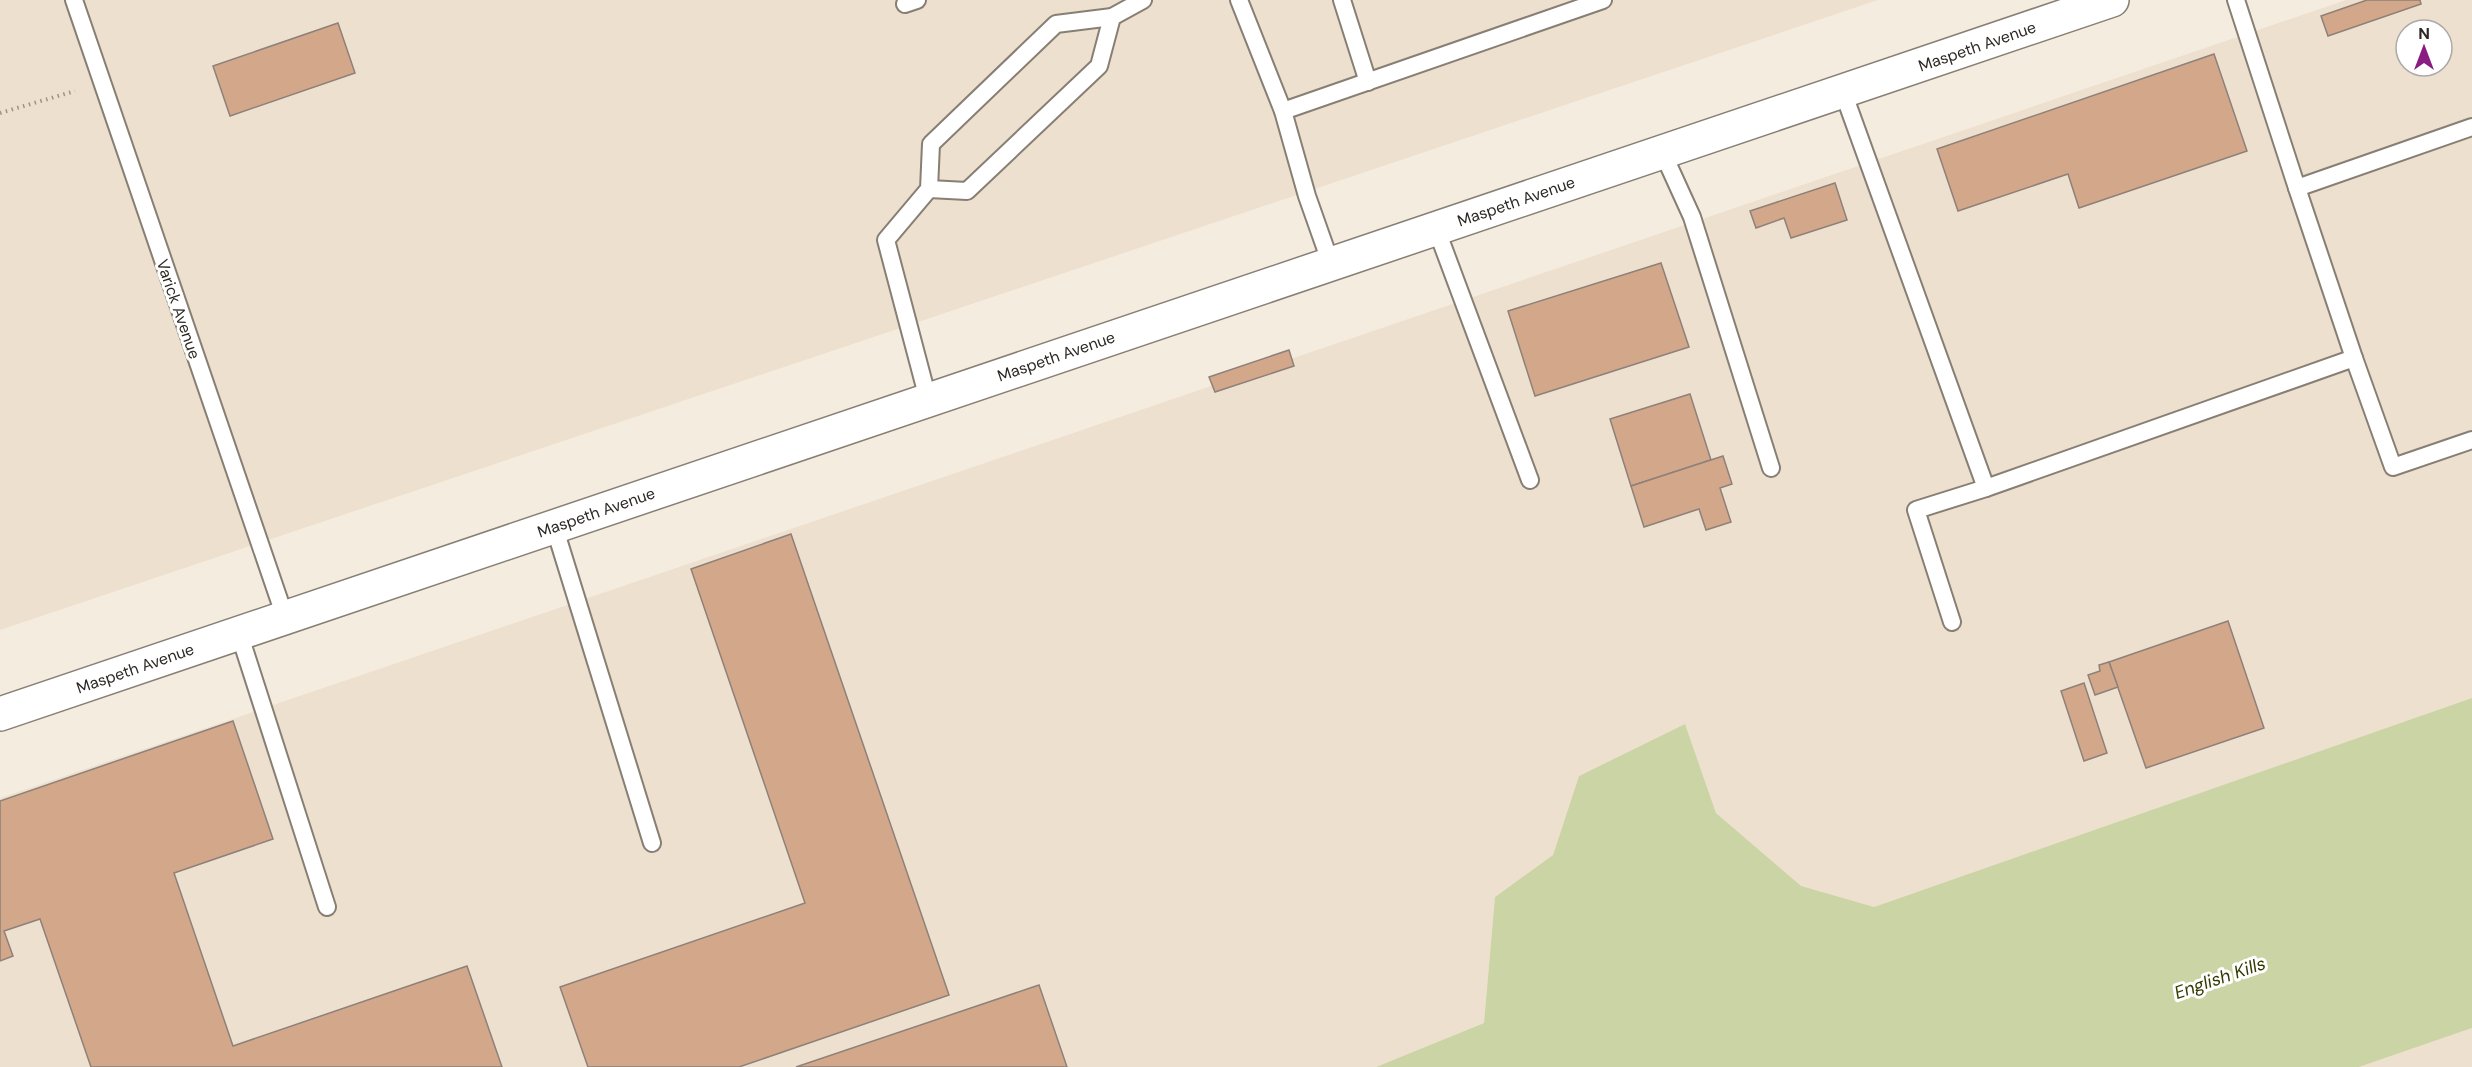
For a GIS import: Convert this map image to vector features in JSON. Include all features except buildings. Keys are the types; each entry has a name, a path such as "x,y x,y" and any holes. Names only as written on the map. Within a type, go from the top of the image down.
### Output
{"street":[{"name":"Maspeth Avenue","path":"0,714 2112,0"}],"lane":[{"name":"Varick Avenue","path":"74,0 285,617"},
{"path":"927,399 886,240 930,189 932,144 1056,24 1112,17 1143,0"},
{"path":"1239,0 1283,111 1307,196 1331,264"},
{"path":"1342,0 1368,82"},
{"path":"1283,111 1603,0"},
{"path":"2236,0 2392,467 2472,440"},
{"path":"930,189 967,191 1099,66 1112,17"},
{"path":"1843,92 1986,488"},
{"path":"2297,188 2472,127"},
{"path":"1662,151 1692,217 1771,468"},
{"path":"1436,228 1530,480"},
{"path":"1952,622 1916,510 1986,488 2354,358"},
{"path":"554,526 652,843"},
{"path":"239,633 327,907"}],"path":[{"path":"0,113 102,83"}],"shaded area":[{"path":"0,0 1878,0 0,630"},
{"path":"2346,0 2472,0 2472,698 1874,907 1801,887 1716,813 1685,724 1579,776 1553,855 1495,897 1484,1023 1376,1067 0,1067 0,798"},
{"path":"2472,1028 2472,1067 2359,1067"}],"water":[{"name":"English Kills","path":"2472,698 2472,1028 2359,1067 1376,1067 1484,1023 1495,897 1553,855 1579,776 1685,724 1716,813 1801,886 1874,907"}]}
